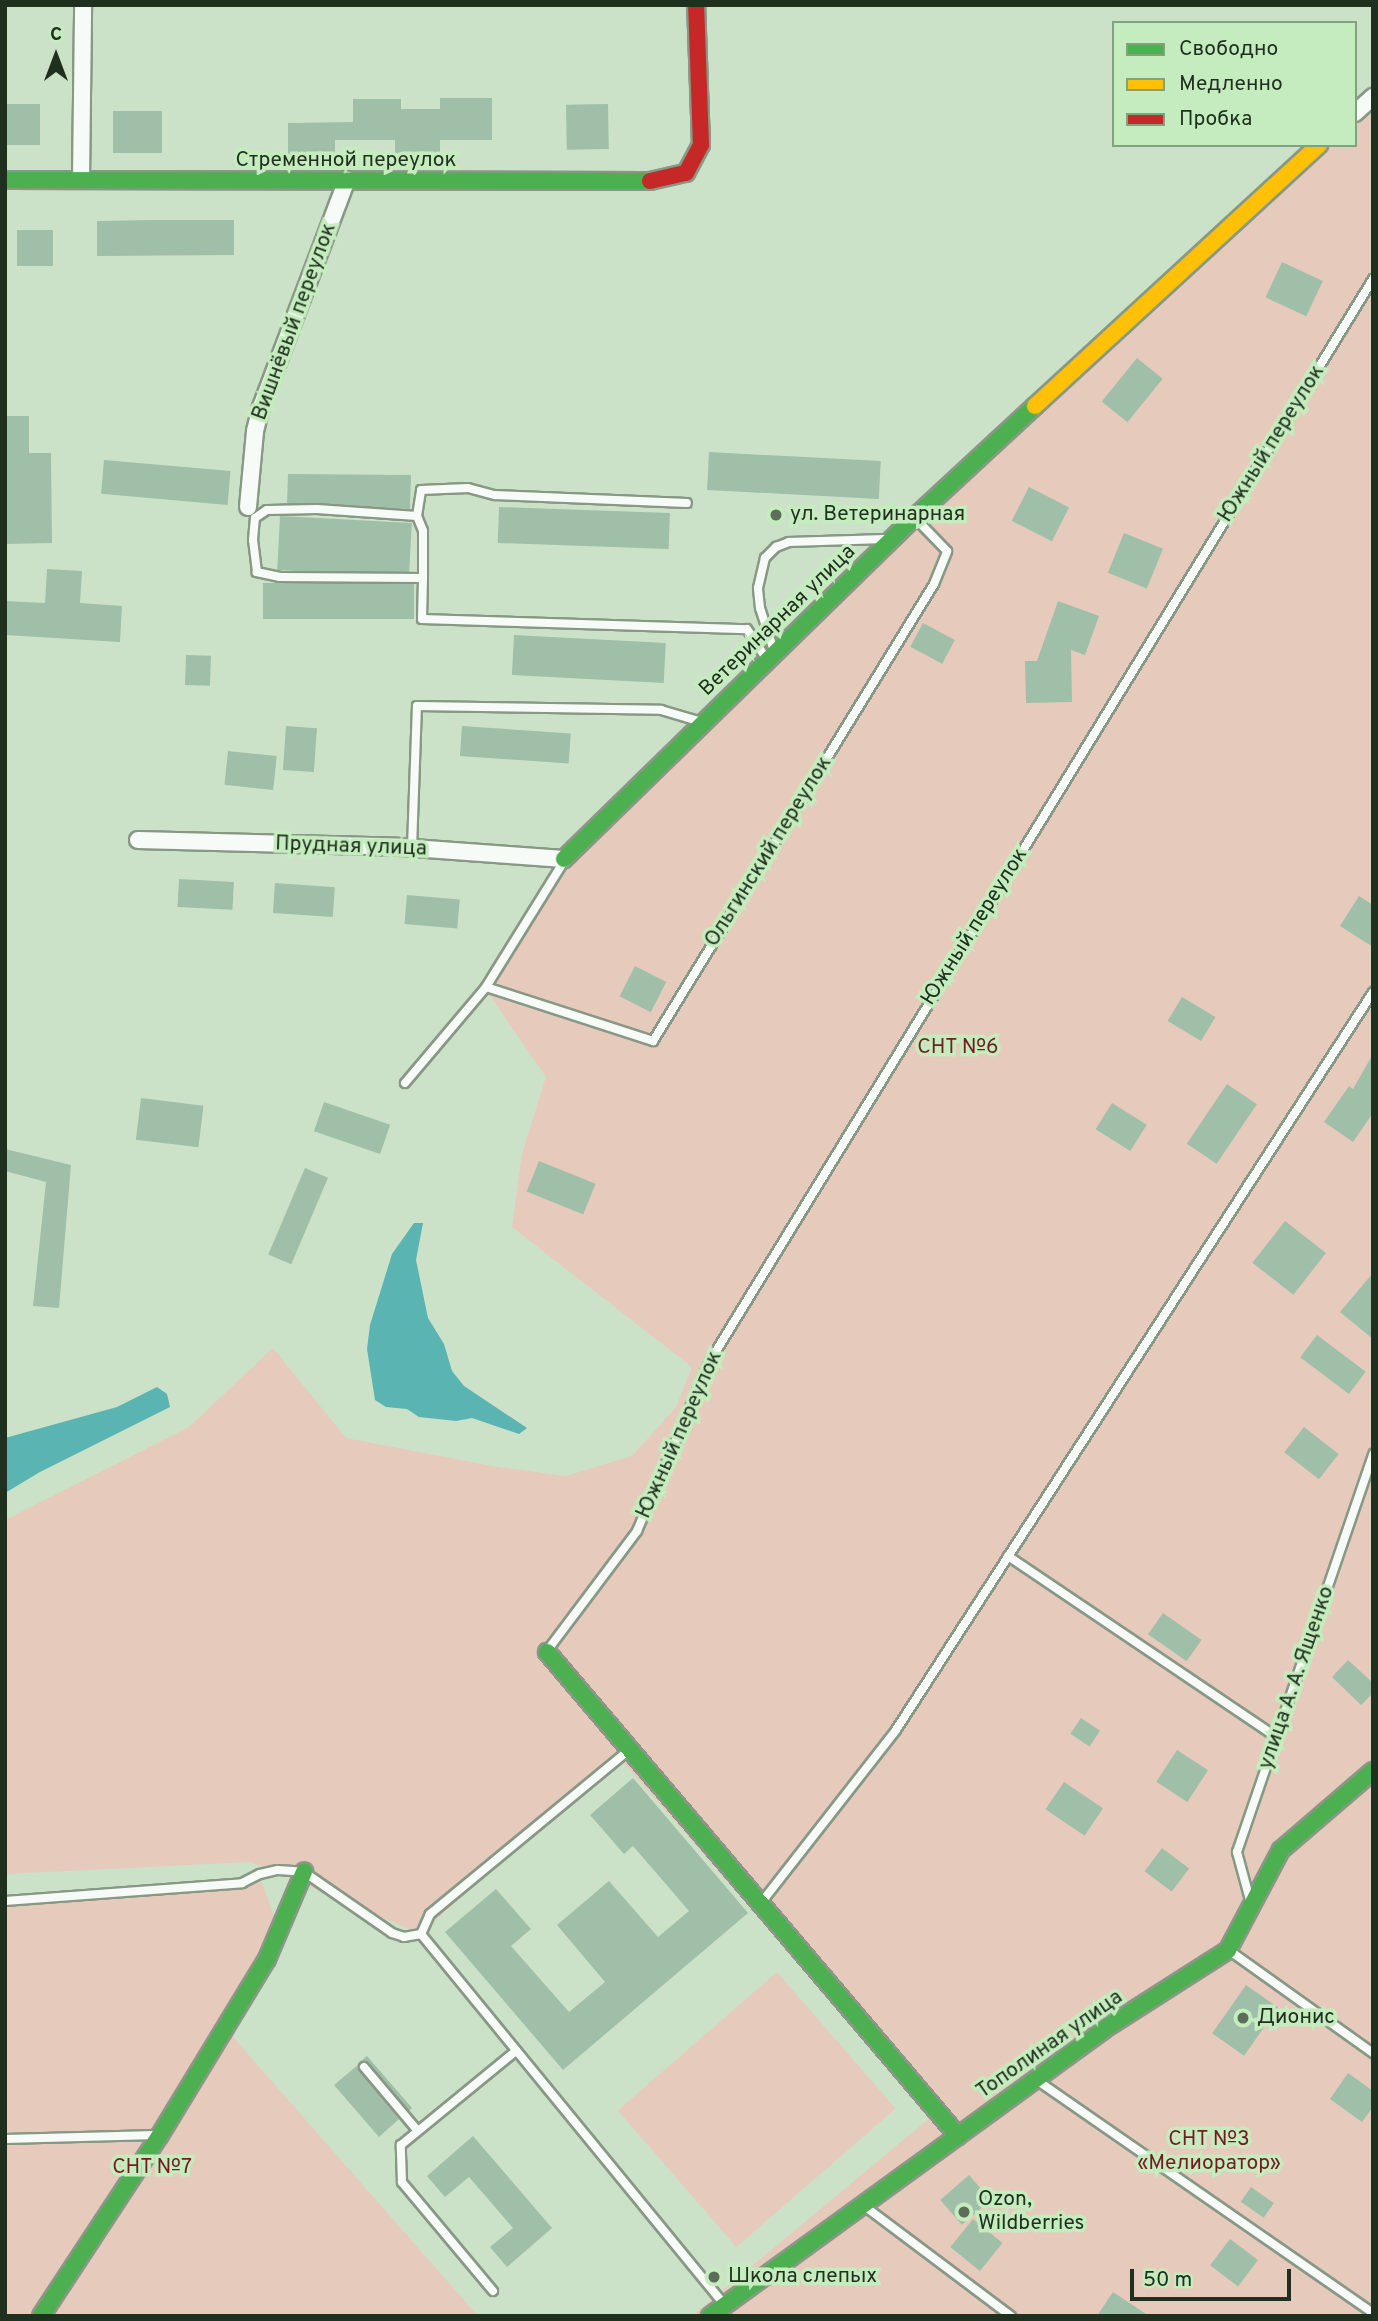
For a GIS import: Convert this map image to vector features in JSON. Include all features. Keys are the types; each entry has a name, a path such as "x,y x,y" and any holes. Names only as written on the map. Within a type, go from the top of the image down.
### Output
{"street":[{"path":"81,179 83,5"},
{"name":"Стременной переулок","path":"5,180 81,179 123,183 347,180 643,183 686,173 701,145 696,5"},
{"path":"1357,111 1373,97"},
{"name":"Ветеринарная улица","path":"564,859 915,517 1195,256 1317,147"},
{"name":"Вишнёвый переулок","path":"248,507 255,431 261,407 347,180"},
{"name":"Прудная улица","path":"138,840 412,848 564,859"},
{"path":"547,1651 759,1905 958,2136"},
{"path":"1228,1950 1281,1850 1369,1780"},
{"path":"41,2316 160,2135 267,1959 304,1872"},
{"name":"Тополиная улица","path":"710,2316 865,2206 1102,2030 1228,1950"}],"lane":[{"name":"Южный переулок","path":"547,1651 638,1531 710,1361 1373,279"},
{"path":"687,503 495,495 468,488 421,490 417,516 424,531 422,619 747,629 772,657"},
{"path":"417,516 317,509 267,510 255,519 253,540 257,572 279,577 423,578"},
{"name":"Ольгинский переулок","path":"486,986 653,1041 934,584 947,551 915,517"},
{"path":"772,657 758,588 765,558 776,547 789,542 893,539"},
{"path":"412,848 417,706 661,710 704,723"},
{"name":"Ветеринарная улица","path":"405,1083 486,986 564,859"},
{"path":"759,1905 896,1730 1373,992"},
{"name":"улица А. А. Ященко","path":"1251,1903 1237,1852 1373,1454"},
{"path":"1008,1556 1276,1737"},
{"path":"421,1934 429,1914 629,1750"},
{"path":"5,1901 242,1882 278,1870 304,1872 392,1933 404,1937 421,1934"},
{"path":"421,1934 725,2305"},
{"path":"1228,1950 1373,2053"},
{"path":"493,2291 402,2182 401,2145 516,2051"},
{"path":"365,2067 417,2130"},
{"path":"1035,2080 1373,2313"},
{"path":"5,2139 160,2135"},
{"path":"865,2206 1011,2316"}],"green space":[{"name":"СНТ №6","path":"1373,112 1373,2316 692,2316 932,2116 615,1753 421,1934 251,1862 5,1874 5,1520 189,1427 273,1348 346,1438 492,1466 566,1476 632,1456 676,1407 692,1367 512,1227 522,1154 546,1077 489,994 562,854 962,465 1332,147 1357,147 1357,125"},
{"name":"СНТ №7","path":"262,1882 280,1933 233,2037 478,2316 5,2316 5,1897"},
{"path":"777,1972 896,2109 737,2247 618,2110"}],"water":[{"path":"414,1223 423,1223 416,1260 428,1318 444,1344 452,1371 464,1386 527,1428 519,1434 472,1418 456,1421 419,1417 407,1409 386,1407 375,1400 367,1349 370,1325 392,1254"},
{"path":"157,1387 167,1394 170,1407 40,1472 5,1493 5,1438 117,1407"}],"building":[{"path":"440,98 492,98 492,140 440,140 440,153 395,153 395,140 335,140 335,155 288,155 288,123 353,122 353,99 401,99 401,109 440,109"},
{"path":"5,104 40,104 40,145 5,145"},
{"path":"608,104 609,149 567,150 566,105"},
{"path":"113,111 162,111 162,153 113,153"},
{"path":"234,220 234,255 97,256 97,221"},
{"path":"17,230 53,230 53,266 17,266"},
{"path":"1282,262 1323,281 1306,316 1266,297"},
{"path":"1137,358 1163,379 1127,422 1102,402"},
{"path":"5,416 29,416 29,453 51,453 52,543 5,544"},
{"path":"709,452 881,461 879,499 707,490"},
{"path":"104,460 231,471 228,505 101,494"},
{"path":"288,474 411,475 410,509 287,503"},
{"path":"1029,487 1069,507 1052,541 1012,521"},
{"path":"499,507 670,513 669,549 498,543"},
{"path":"280,516 412,523 409,577 277,570"},
{"path":"1124,533 1163,549 1147,589 1108,573"},
{"path":"47,569 82,571 80,603 122,606 120,642 5,635 5,601 45,603"},
{"path":"263,583 414,583 414,619 263,619"},
{"path":"1058,601 1099,616 1085,655 1071,650 1072,702 1026,703 1025,661 1037,661"},
{"path":"923,623 955,640 942,664 910,647"},
{"path":"514,635 666,643 664,683 512,675"},
{"path":"186,655 211,656 210,686 185,685"},
{"path":"286,726 317,728 314,772 283,770"},
{"path":"462,726 571,734 569,764 460,756"},
{"path":"228,751 277,756 273,790 224,785"},
{"path":"179,879 234,882 232,910 178,907"},
{"path":"275,883 335,887 333,917 273,913"},
{"path":"407,895 460,900 457,929 404,924"},
{"path":"1359,896 1373,905 1373,947 1340,926"},
{"path":"635,966 666,982 651,1012 620,996"},
{"path":"1182,997 1215,1017 1201,1041 1168,1021"},
{"path":"1373,1054 1373,1113 1353,1142 1324,1122 1349,1086 1353,1089"},
{"path":"1227,1084 1257,1104 1217,1164 1187,1144"},
{"path":"141,1098 204,1106 198,1147 136,1140"},
{"path":"324,1102 390,1125 380,1154 314,1131"},
{"path":"1112,1103 1147,1125 1130,1151 1096,1129"},
{"path":"5,1149 71,1165 59,1308 33,1306 46,1182 5,1171"},
{"path":"539,1161 596,1184 583,1214 527,1192"},
{"path":"305,1168 328,1178 291,1264 268,1255"},
{"path":"1285,1221 1326,1253 1293,1295 1252,1263"},
{"path":"1373,1273 1373,1339 1340,1312"},
{"path":"1317,1335 1366,1372 1349,1394 1300,1357"},
{"path":"1304,1427 1339,1454 1319,1479 1284,1452"},
{"path":"1163,1613 1202,1640 1187,1661 1148,1634"},
{"path":"1348,1660 1373,1683 1373,1693 1361,1705 1332,1677"},
{"path":"1081,1718 1100,1731 1089,1747 1070,1734"},
{"path":"1177,1750 1208,1770 1187,1802 1156,1782"},
{"path":"633,1778 748,1913 563,2070 445,1932 496,1889 531,1929 511,1946 569,2012 605,1982 557,1925 609,1881 658,1937 689,1911 633,1846 624,1854 590,1815"},
{"path":"1064,1782 1103,1808 1085,1836 1046,1809"},
{"path":"1162,1848 1189,1868 1172,1892 1145,1871"},
{"name":"Дионис","path":"1246,1985 1278,2007 1244,2056 1212,2033"},
{"path":"367,2056 412,2108 409,2111 369,2063 361,2061"},
{"path":"359,2064 359,2071 399,2119 379,2137 334,2085"},
{"path":"1348,2073 1373,2091 1373,2107 1362,2122 1330,2099"},
{"path":"473,2136 552,2228 507,2267 490,2247 513,2228 469,2177 445,2197 427,2176"},
{"name":"Ozon, Wildberries","path":"969,2175 991,2200 962,2225 940,2200"},
{"path":"1251,2187 1274,2203 1264,2218 1241,2202"},
{"path":"973,2219 1003,2243 980,2271 950,2247"},
{"path":"1230,2239 1258,2260 1238,2286 1210,2265"},
{"path":"1113,2292 1149,2316 1097,2316"}],"traffic: fast":[{"path":"5,180 650,181"},
{"path":"564,859 915,517 1035,406"},
{"path":"547,1652 958,2136"},
{"path":"710,2316 1103,2030 1228,1950 1281,1850 1373,1771"},
{"path":"41,2316 160,2135 267,1959 304,1872"}],"traffic: slow":[{"path":"1035,406 1317,147"}],"traffic: jam":[{"path":"650,181 686,173 701,145 696,5"}],"place":[{"name":"ул. Ветеринарная","path":"776,515"},
{"name":"Дионис","path":"1243,2018"},
{"name":"Ozon, Wildberries","path":"964,2212"},
{"name":"Школа слепых","path":"714,2277"}],"park label":[{"name":"СНТ №3 «Мелиоратор»","path":"1209,2152"}]}
